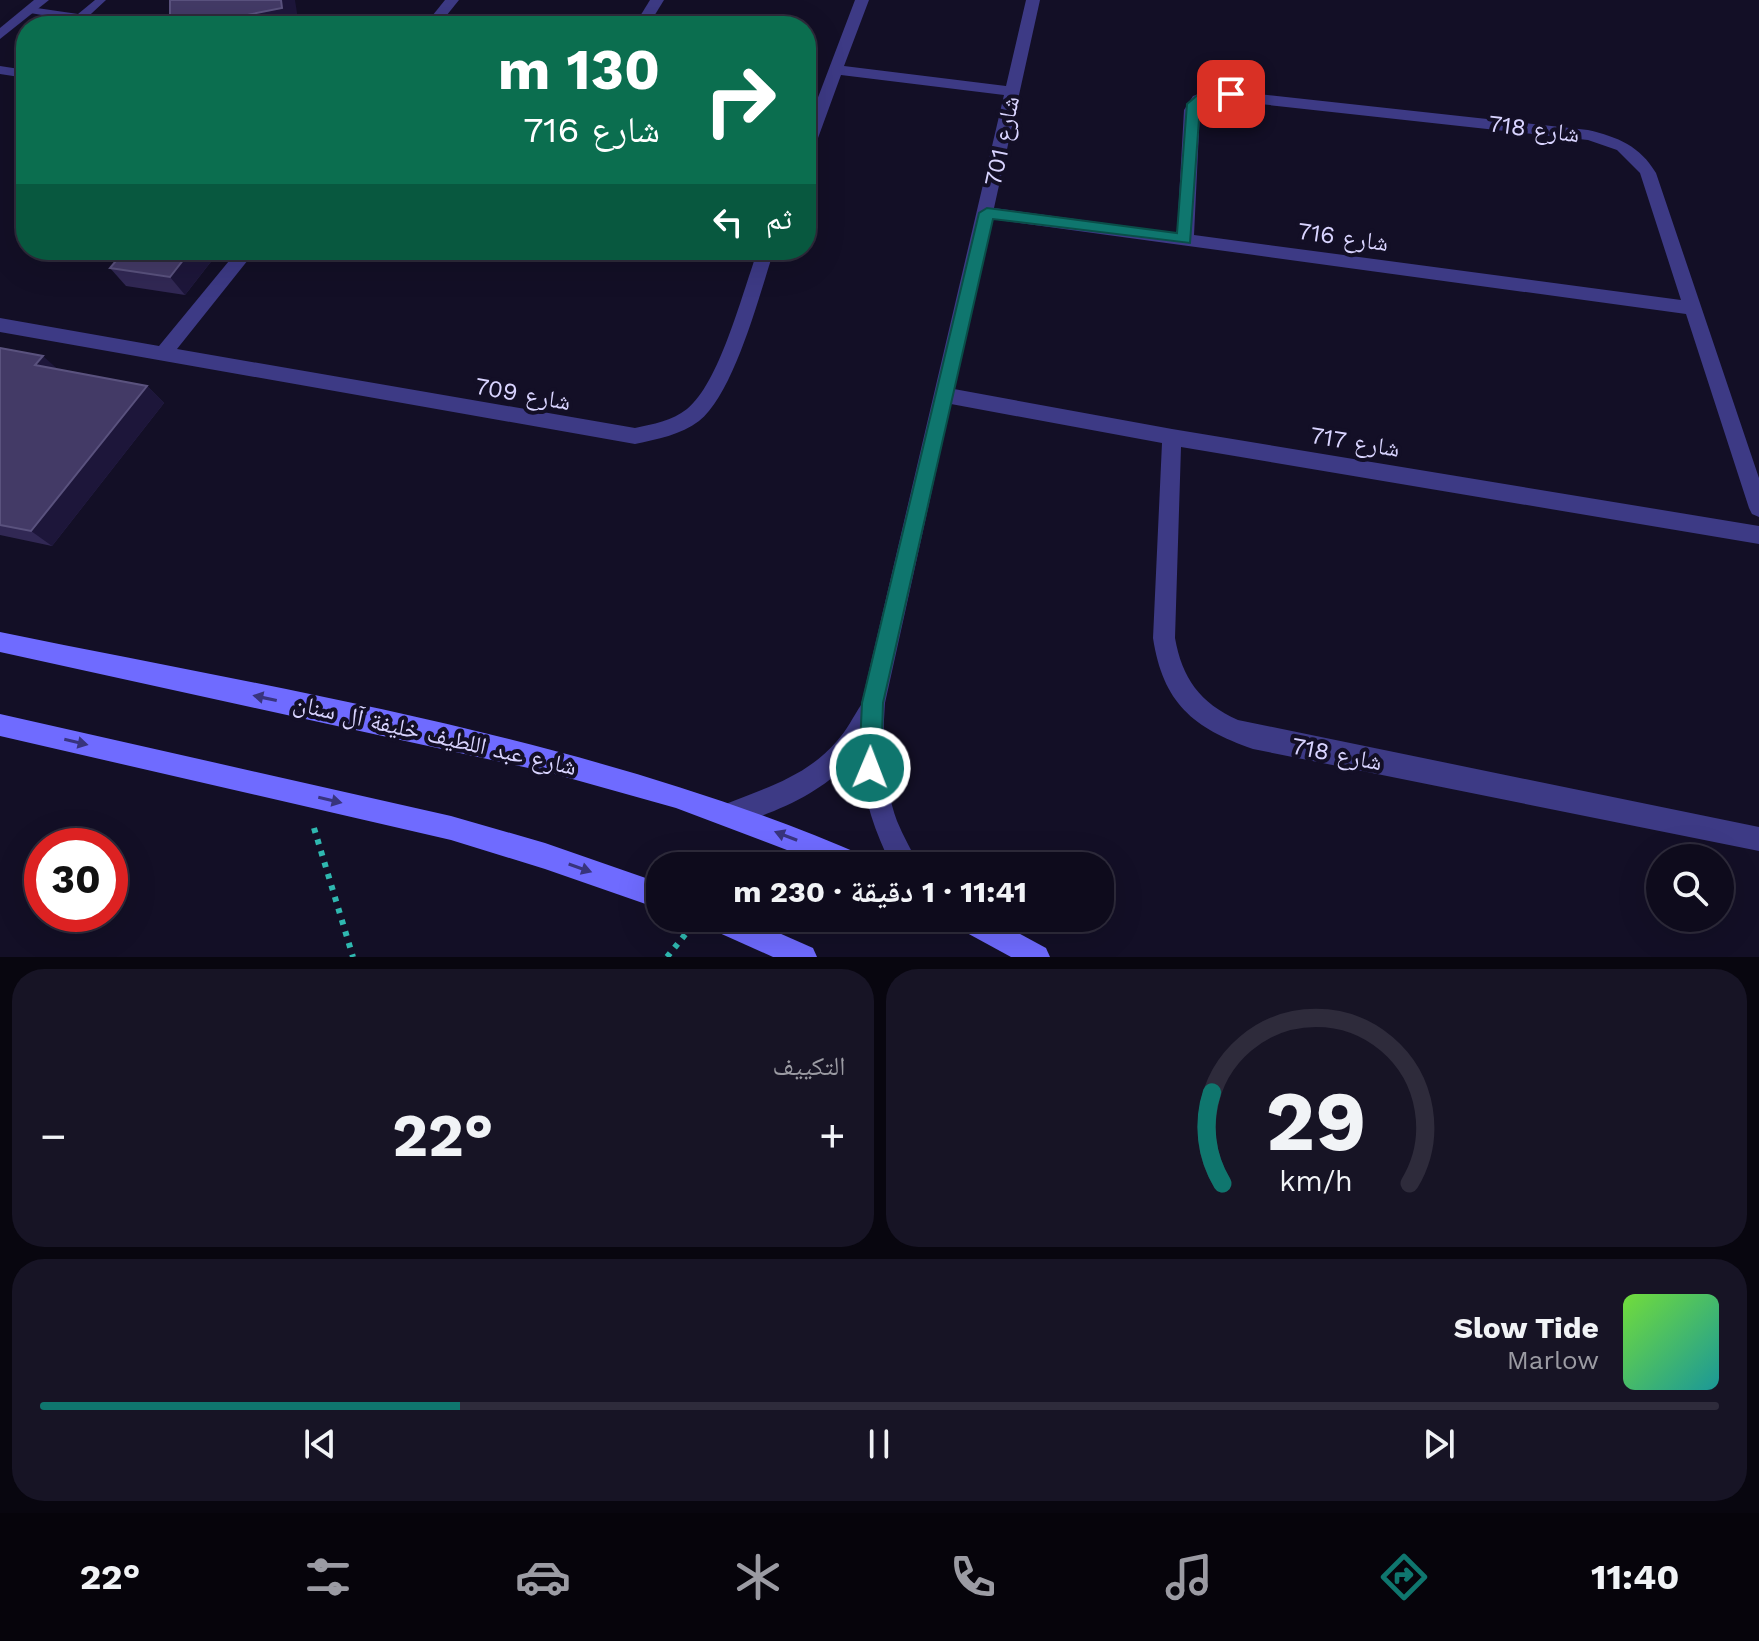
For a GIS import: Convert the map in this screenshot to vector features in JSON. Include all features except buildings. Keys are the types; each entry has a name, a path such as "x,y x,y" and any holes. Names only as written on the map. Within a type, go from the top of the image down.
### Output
{"street":[{"path":"23,16 42,0"},
{"path":"439,16 452,0"},
{"path":"816,124 862,0"},
{"name":"شارع 701","path":"732,814 784,796 829,765 864,724 873,703 987,213 1033,0"},
{"path":"0,35 16,22"},
{"path":"837,70 1012,91"},
{"name":"شارع 718","path":"1185,239 1192,110 1194,104 1205,96 1222,93 1588,135 1615,142 1644,165 1759,508"},
{"name":"شارع 716","path":"987,213 1692,308"},
{"path":"163,354 240,260"},
{"name":"شارع 709","path":"0,325 635,436 669,429 698,411 715,387 762,260"},
{"name":"شارع 717","path":"944,395 1172,437 1759,535"},
{"name":"شارع 718","path":"1172,437 1164,638 1166,659 1174,681 1207,718 1229,730 1253,737 1759,839"},
{"name":"شارع عبد اللطيف خليفة آل سنان","path":"0,642 537,756 634,782 732,814 824,852"},
{"name":"شارع 701","path":"873,703 870,768 876,801 898,852"},
{"path":"0,725 451,828 646,891"},
{"path":"729,932 804,957"},
{"path":"991,932 1037,957"}],"lane":[{"path":"83,16 101,0"},
{"path":"30,10 53,16"}],"path":[{"path":"304,794 353,957"},
{"path":"667,957 693,932"}],"route":[{"path":"870,768 873,703 987,213 1185,239 1194,104 1205,96 1231,94"}]}
